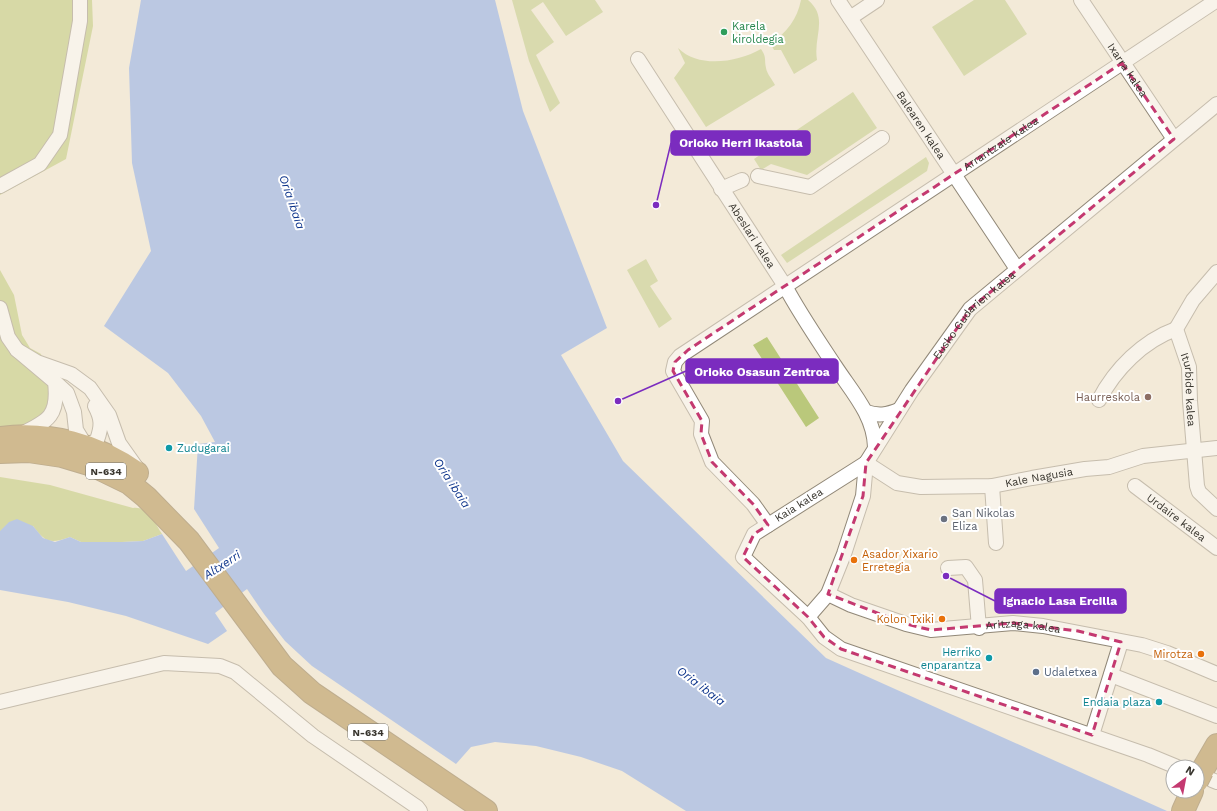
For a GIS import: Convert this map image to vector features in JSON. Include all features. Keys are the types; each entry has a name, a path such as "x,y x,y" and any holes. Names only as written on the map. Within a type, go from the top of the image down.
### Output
{"highway":[{"name":"N-634","path":"10,437 72,442 109,456 145,479 174,504 189,541"},
{"name":"N-634","path":"0,451 28,451 62,456 92,465 122,479 146,497 189,541 261,640 282,666 312,693 486,811"},
{"path":"1205,773 1217,745"}],"street":[{"path":"0,186 40,164 60,135 80,21 80,0"},
{"name":"Balearen kalea","path":"838,0 1017,269"},
{"path":"850,18 877,0"},
{"name":"Ixarra kalea","path":"1081,0 1174,139"},
{"name":"Arrantzale kalea","path":"768,525 753,504 712,462 701,434 702,421 673,371 675,362 688,350 784,286 812,270 1217,0"},
{"name":"Abeslari kalea","path":"638,59 796,307 866,412 875,434 875,447"},
{"name":"Eusko Gudarien kalea","path":"808,617 828,594 844,554 864,496 866,463 899,410 970,309 1217,104"},
{"path":"758,176 810,187 882,138"},
{"path":"721,189 742,180"},
{"path":"1099,400 1107,383 1145,345 1159,335 1176,329 1193,300 1217,272"},
{"path":"0,308 8,338 17,350 67,393 74,412 76,430 86,447 95,458 122,479"},
{"name":"Iturbide kalea","path":"1176,329 1189,367 1190,402 1199,492 1217,509"},
{"path":"17,350 38,362 71,374 90,388 109,415 119,443 145,479"},
{"path":"0,451 24,444 39,444 78,450 97,440 101,429 102,419 93,402 71,374"},
{"path":"10,437 36,428 46,421 57,400 55,382"},
{"path":"866,412 876,415 890,414 899,410"},
{"name":"Kale Nagusia","path":"866,463 897,483 921,487 992,486 1032,478 1109,467 1143,456 1217,448"},
{"name":"Kaia kalea","path":"808,617 744,557 754,534 866,463"},
{"path":"992,486 996,543"},
{"name":"Urdaire kalea","path":"1136,486 1217,548"},
{"path":"948,568 966,568 975,580 979,626"},
{"name":"Aritzaga kalea","path":"828,594 851,605 906,624 931,630 1013,623 1078,631 1121,642 1142,645 1167,653 1217,674"},
{"path":"808,617 824,637 841,649 1092,735 1165,762"},
{"path":"1092,735 1121,642"},
{"path":"0,702 164,663 220,666 235,672 313,736 417,807 420,811"},
{"path":"1111,675 1217,716"}],"highlighted area":[{"path":"1122,63 1174,139 970,309 866,463 863,496 828,594 906,624 931,630 1013,623 1078,631 1121,642 1092,735 841,649 824,637 808,617 743,557 754,534 768,525 753,504 712,462 701,434 702,421 673,371 675,362 688,350"}],"green space":[{"path":"0,0 92,0 93,26 66,159 0,195"},
{"path":"512,0 595,0 603,12 566,36 543,2 531,10 554,42 536,55 560,103 550,112 529,61"},
{"path":"801,0 808,0 818,14 819,28 816,51 817,60 794,74 781,50 774,50 771,44 790,25 797,13"},
{"path":"974,0 1005,0 1027,34 964,76 932,27"},
{"path":"678,48 687,55 707,61 730,60 752,54 761,49 765,57 765,65 768,74 775,85 706,127 674,78 685,63"},
{"path":"853,92 877,128 807,175 771,164 761,170 754,159"},
{"path":"926,157 929,163 927,171 787,263 781,255"},
{"path":"646,259 658,281 650,286 672,319 659,328 627,270"},
{"path":"0,270 14,295 22,335 30,348 41,354 50,391 47,408 34,422 22,427 0,431"},
{"path":"767,337 819,418 806,427 753,345"},
{"path":"0,477 50,485 133,508 138,508 147,512 154,520 162,534 143,541 81,542 70,537 58,541 45,539 33,526 0,531"}],"water":[{"path":"141,0 495,0 523,111 607,328 561,355 623,461 826,658 1167,811 686,811 622,771 581,757 536,746 495,742 471,747 456,764 312,666 285,641 247,589 215,613 227,631 208,644 126,616 68,602 0,590 0,531 9,522 17,519 33,526 43,538 55,542 70,537 81,542 143,541 162,534 186,571 219,548 194,509 198,444 215,442 201,416 168,373 104,326 151,251 132,163 129,68"}],"place":[{"name":"Karela kiroldegia","path":"724,32"},
{"name":"Orioko Herri Ikastola","path":"656,205"},
{"name":"Haurreskola","path":"1148,397"},
{"name":"Orioko Osasun Zentroa","path":"618,401"},
{"name":"Zudugarai","path":"169,448"},
{"name":"San Nikolas Eliza","path":"944,519"},
{"name":"Asador Xixario Erretegia","path":"854,560"},
{"name":"Ignacio Lasa Ercilla","path":"946,576"},
{"name":"Kolon Txiki","path":"942,619"},
{"name":"Mirotza","path":"1201,654"},
{"name":"Herriko enparantza","path":"989,658"},
{"name":"Udaletxea","path":"1036,672"},
{"name":"Endaia plaza","path":"1159,702"}],"water label":[{"name":"Oria ibaia","path":"292,202"},
{"name":"Oria ibaia","path":"452,483"},
{"name":"Altxerri","path":"222,565"},
{"name":"Oria ibaia","path":"701,686"}]}
